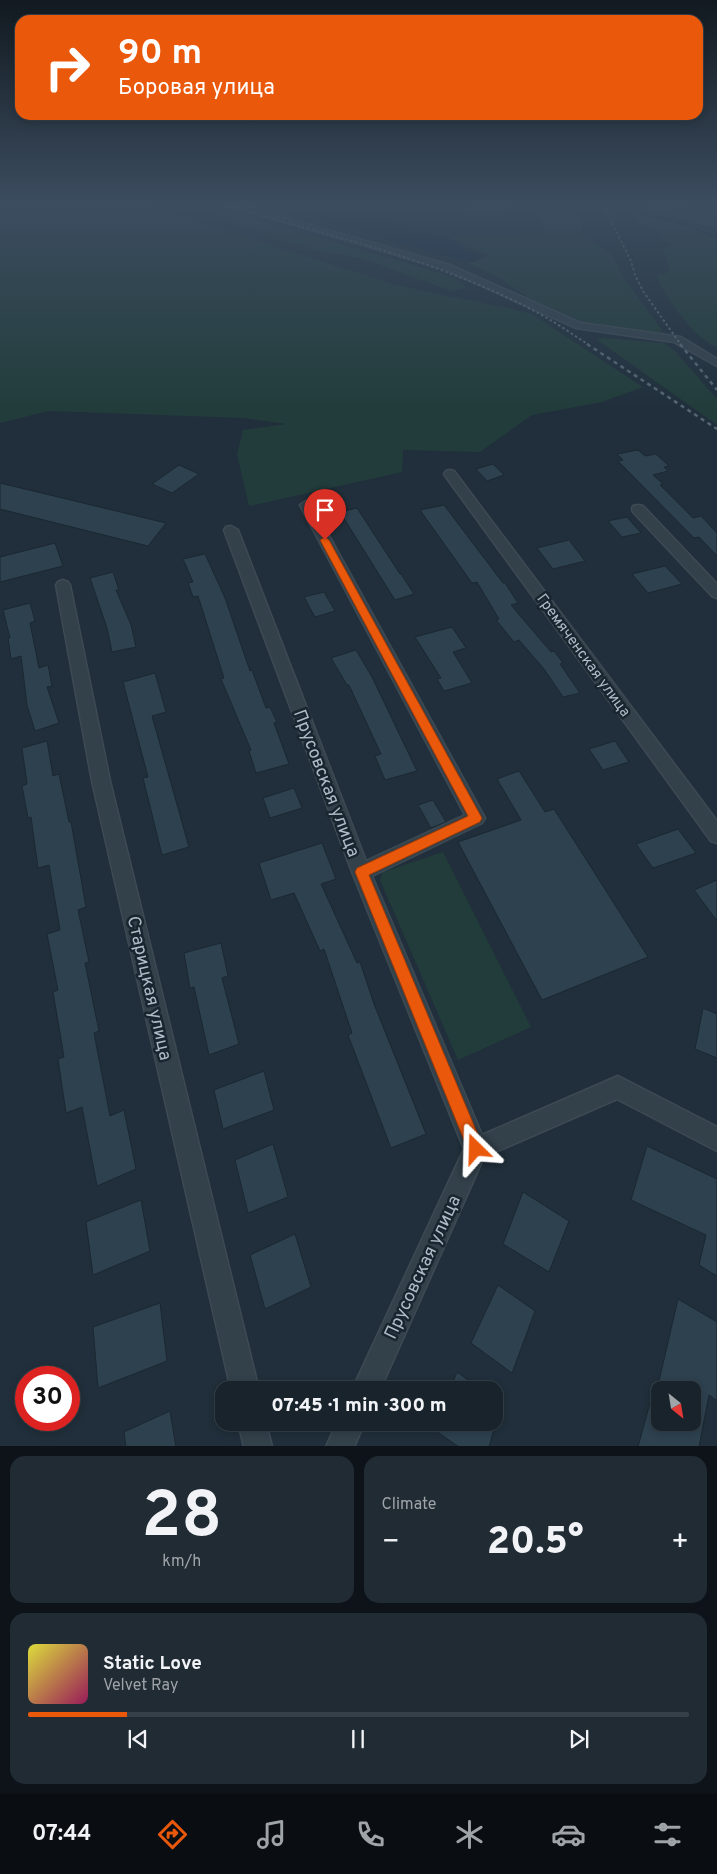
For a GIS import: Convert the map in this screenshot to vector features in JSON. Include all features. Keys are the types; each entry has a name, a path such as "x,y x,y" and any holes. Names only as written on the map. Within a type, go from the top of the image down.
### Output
{"street":[{"path":"459,272 579,326 677,339 717,363"},
{"name":"Гремяченская улица","path":"450,474 717,835"},
{"path":"306,505 476,818 361,872"},
{"path":"638,509 717,592"},
{"name":"Прусовская улица","path":"231,530 361,872 476,1149 370,1381"},
{"name":"Старицкая улица","path":"63,585 101,781 242,1381"},
{"path":"476,1149 618,1087 717,1139"},
{"path":"254,1431 258,1446"},
{"path":"340,1446 347,1431"}],"green space":[{"path":"0,272 357,272 396,285 530,313 643,387 602,402 532,415 480,452 403,450 402,472 249,506 237,454 243,430 286,424 244,418 49,411 0,423"},
{"path":"401,272 436,272 457,280 467,287 452,291"},
{"path":"488,272 621,272 664,333 586,323 528,298 501,279"},
{"path":"668,272 717,272 717,347 700,336 682,317 666,295 657,276"},
{"path":"596,339 664,343 676,352 717,399 717,425"},
{"path":"443,852 531,1027 458,1060 380,880 383,872"}],"building":[{"path":"638,450 645,456 656,454 669,466 664,467 668,471 653,475 663,484 660,485 693,518 701,516 717,533 717,556 699,537 694,538 618,461 623,460 617,454"},
{"path":"493,464 504,475 487,481 476,469"},
{"path":"179,465 199,474 172,493 152,484"},
{"path":"0,483 166,523 148,546 0,509"},
{"path":"444,505 503,583 505,583 518,603 511,605 551,652 554,651 563,663 560,664 580,693 563,697 544,669 519,640 514,642 496,620 499,619 477,582 472,583 420,510"},
{"path":"357,508 414,594 395,600 340,512"},
{"path":"627,517 641,533 622,537 608,521"},
{"path":"569,540 585,561 553,569 537,548"},
{"path":"55,543 63,566 0,582 0,557"},
{"path":"205,554 225,598 250,671 252,670 266,708 270,707 277,722 274,723 289,764 256,773 249,751 251,750 221,679 224,678 198,596 193,597 188,583 193,582 183,559"},
{"path":"665,566 682,584 648,593 632,574"},
{"path":"113,572 119,590 116,590 131,625 136,647 112,652 107,628 90,578"},
{"path":"324,592 335,611 315,617 304,597"},
{"path":"30,603 35,621 30,623 39,668 48,665 52,686 47,687 59,723 35,731 27,705 21,656 11,659 8,638 10,638 3,610"},
{"path":"452,627 466,648 453,652 472,683 444,691 437,679 441,678 415,637"},
{"path":"356,650 372,677 417,771 385,780 375,756 381,754 349,685 347,685 331,658"},
{"path":"155,673 166,712 152,716 189,847 162,855 143,778 148,777 123,682"},
{"path":"47,741 53,776 59,774 69,822 71,822 86,907 78,910 89,962 85,963 99,1031 94,1033 110,1116 124,1110 136,1169 97,1186 82,1107 66,1113 58,1059 64,1057 53,992 58,990 47,934 60,930 49,865 38,868 31,817 28,818 22,786 27,784 22,748"},
{"path":"615,741 629,762 603,770 589,749"},
{"path":"519,771 545,812 554,809 648,957 542,1000 458,842 521,820 497,779"},
{"path":"294,788 302,808 270,818 263,798"},
{"path":"433,800 446,822 431,828 418,805"},
{"path":"678,829 696,853 653,868 636,844"},
{"path":"322,843 336,879 321,884 357,963 360,962 374,1004 426,1134 391,1148 348,1035 352,1033 324,949 320,951 294,893 271,900 259,863"},
{"path":"717,880 717,921 694,890"},
{"path":"221,943 228,976 222,978 239,1044 209,1055 194,987 190,988 184,953"},
{"path":"703,1008 717,1014 717,1058 695,1049"},
{"path":"264,1071 274,1110 223,1129 214,1090"},
{"path":"273,1144 288,1197 248,1213 235,1160"},
{"path":"647,1146 717,1179 717,1276 699,1265 706,1235 631,1200"},
{"path":"523,1192 569,1221 549,1272 503,1244"},
{"path":"141,1200 150,1251 93,1275 86,1222"},
{"path":"295,1234 311,1287 265,1309 250,1255"},
{"path":"498,1285 535,1311 512,1373 471,1343"},
{"path":"678,1299 717,1322 717,1401 709,1395 699,1446 638,1446 651,1399 651,1431 701,1431 701,1381 659,1381"},
{"path":"160,1303 167,1361 98,1388 93,1327"},
{"path":"457,1372 470,1381 454,1381"},
{"path":"170,1411 176,1446 126,1446 124,1432"},
{"path":"436,1431 493,1431 489,1446 458,1446"}],"railway":[{"path":"447,272 470,281 547,318 589,345"},
{"path":"634,272 643,291 681,345"},
{"path":"587,344 717,429"},
{"path":"680,344 717,390"}],"route":[{"path":"325,540 476,818 361,872 476,1149"}]}
